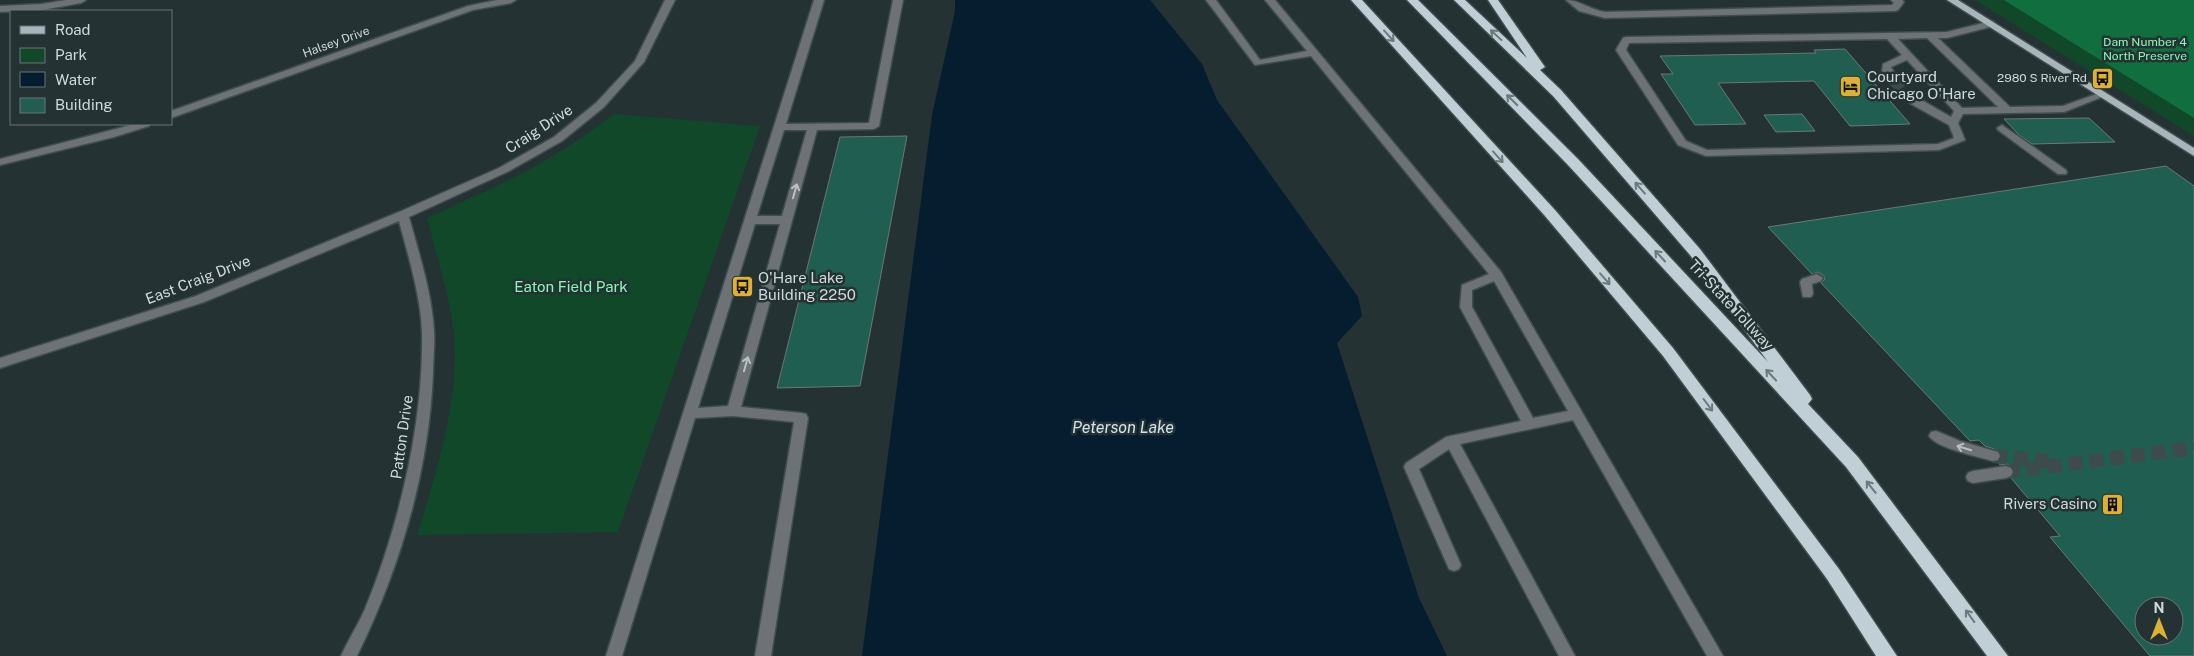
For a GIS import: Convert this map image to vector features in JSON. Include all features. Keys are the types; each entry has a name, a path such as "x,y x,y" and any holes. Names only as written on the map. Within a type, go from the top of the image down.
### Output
{"highway":[{"path":"1356,0 1550,214 1668,352 1834,574 1887,656"},
{"name":"Tri-State Tollway","path":"1412,0 1573,162 1852,462 1998,656"},
{"path":"1459,0 1557,93 1695,252 1852,462"},
{"path":"1493,0 1557,93"}],"main road":[{"path":"1952,0 2194,153"}],"street":[{"path":"0,9 42,7 81,0"},
{"name":"Halsey Drive","path":"172,115 470,8 511,0"},
{"name":"Craig Drive","path":"403,215 504,170 558,139 600,106 639,62 670,0"},
{"path":"614,656 819,0"},
{"path":"780,127 874,126 898,0"},
{"path":"1211,0 1258,63 1313,53"},
{"path":"1270,0 1497,275 1715,656"},
{"path":"1571,0 1590,12 1605,15 1895,8 1899,2 1896,0"},
{"path":"1775,0 1785,11"},
{"path":"1906,94 1915,102 1953,124 1960,140 1939,147 1706,153 1682,143 1621,50 1626,40 1947,35 1990,24"},
{"path":"1929,35 2007,110"},
{"path":"1890,36 1959,111 2064,108 2102,95"},
{"path":"1894,81 1886,72 1886,66 1909,56"},
{"path":"1953,124 1959,111"},
{"path":"0,162 110,135 142,125"},
{"path":"733,411 814,126"},
{"path":"2002,128 2062,172"},
{"name":"East Craig Drive","path":"0,363 200,299 403,215"},
{"name":"Patton Drive","path":"349,656 372,610 409,499 425,404 428,330 418,271 403,215"},
{"path":"750,220 787,220"},
{"path":"1497,275 1466,288 1466,307 1529,424"},
{"path":"1807,294 1806,282 1816,278"},
{"path":"690,413 733,411 800,418 777,577 763,656"},
{"path":"1454,565 1411,467 1451,441 1576,414"},
{"path":"1936,436 1956,445 1992,456"},
{"path":"1451,441 1567,656"},
{"path":"1973,476 2006,472"}],"green space":[{"name":"Dam Number 4 North Preserve","path":"1975,0 2194,0 2194,136"},
{"name":"Dam Number 4 North Preserve","path":"2004,0 2194,0 2194,118"},
{"name":"Eaton Field Park","path":"614,114 760,126 618,532 417,535 446,431 451,404 455,351 448,299 427,218 481,194 534,167 579,139"}],"water":[{"name":"Peterson Lake","path":"955,0 1150,0 1202,64 1217,100 1358,297 1362,316 1337,343 1419,598 1447,656 862,656 932,115 955,11"}],"building":[{"name":"Courtyard Chicago O'Hare","path":"1845,49 1910,124 1850,126 1814,81 1718,83 1746,124 1695,125 1661,74 1673,74 1660,56 1816,53 1814,50"},
{"path":"1802,114 1815,131 1776,132 1764,115"},
{"path":"2089,118 2115,142 2032,144 2019,135 2004,119"},
{"path":"907,136 860,386 777,388 840,137"},
{"path":"2166,166 2194,186 2194,656 2150,656 2142,646 2184,646 2184,596 2134,596 2134,637 2050,537 2060,536 2011,478 2015,473 2013,467 2007,464 2000,465 1998,462 2002,457 2000,451 1985,446 1979,440 1970,441 1821,283 1825,279 1824,276 1818,272 1812,274 1768,227"}],"tunnel":[{"path":"1894,81 1906,94"},
{"path":"2006,472 2194,448"},
{"path":"1993,456 2048,461"}],"place":[{"name":"2980 S River Rd","path":"2103,78"},
{"name":"Courtyard Chicago O'Hare","path":"1851,86"},
{"name":"O'Hare Lake Building 2250","path":"742,287"},
{"name":"Rivers Casino","path":"2113,504"}]}
